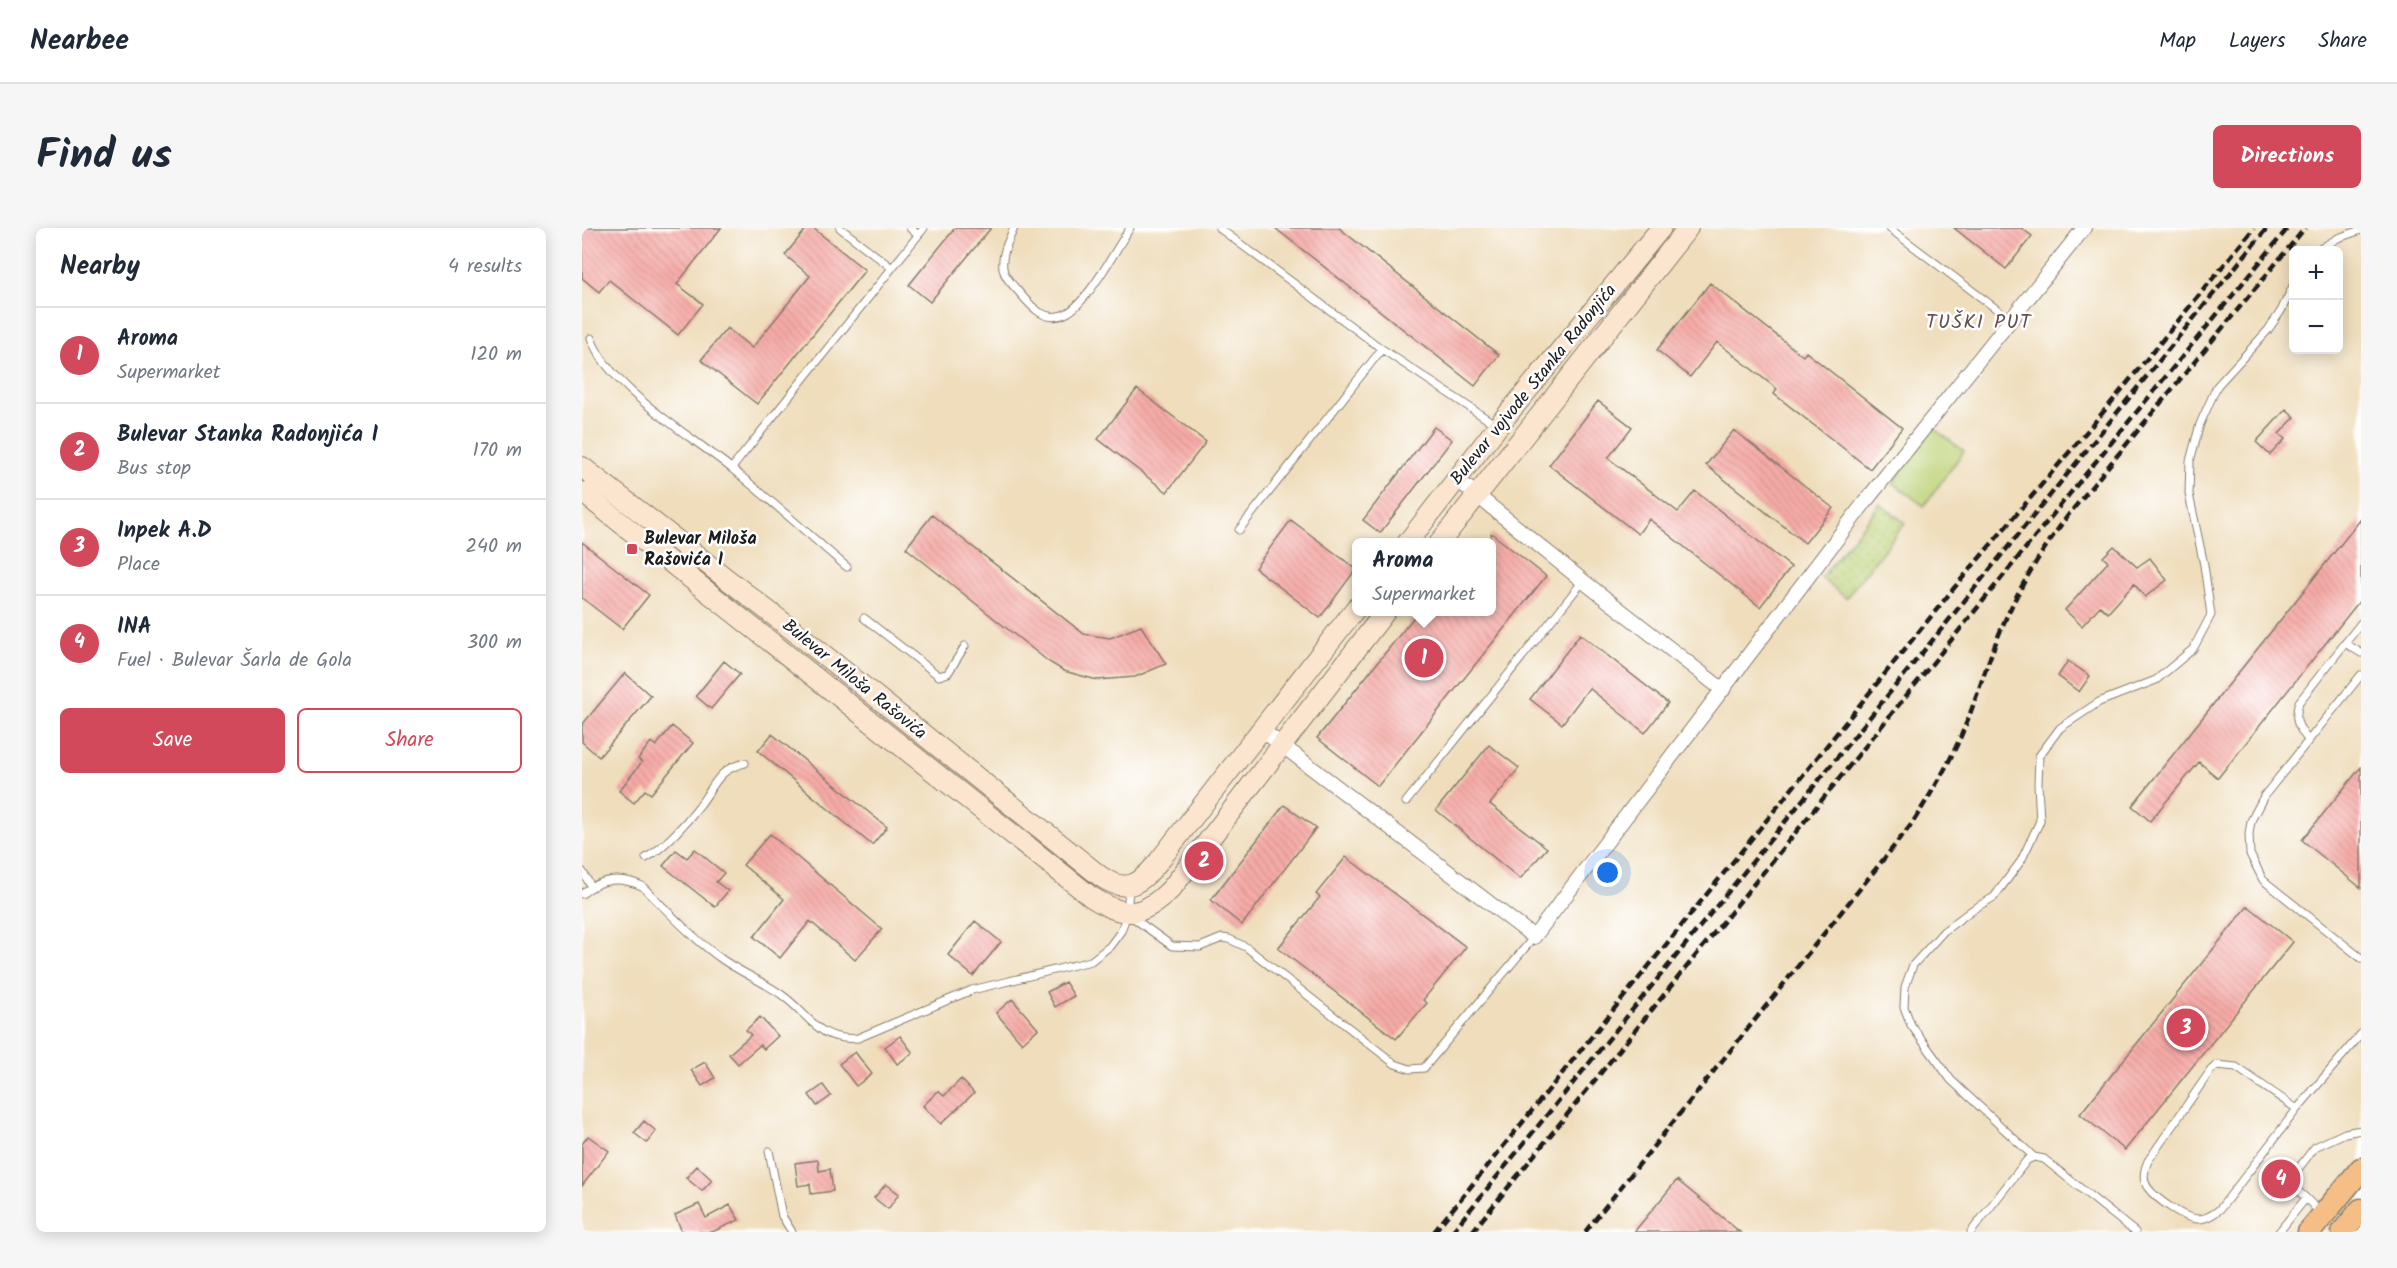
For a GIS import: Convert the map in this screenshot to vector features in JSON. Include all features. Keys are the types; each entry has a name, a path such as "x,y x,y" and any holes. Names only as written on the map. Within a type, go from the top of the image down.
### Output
{"main road":[{"path":"2316,1224 2361,1169"},
{"path":"2343,1232 2361,1210"}],"street":[{"name":"Bulevar vojvode Stanka Radonjića","path":"1412,538 1498,426 1661,228"},
{"name":"Bulevar vojvode Stanka Radonjića","path":"1444,538 1688,228"},
{"path":"1262,730 1534,937 1865,502 2084,228"},
{"name":"Bulevar Miloša Rašovića","path":"582,467 794,632 1100,876 1111,884 1130,885"},
{"path":"1458,480 1583,581 1724,690"},
{"name":"Bulevar Miloša Rašovića","path":"582,492 1090,896 1113,910 1127,914"},
{"path":"1130,885 1146,876 1352,613"},
{"path":"1127,914 1149,908 1171,889 1382,616"}],"lane":[{"path":"840,228 892,268"},
{"path":"910,228 918,235"},
{"path":"732,468 924,228"},
{"path":"1014,228 1006,248 1003,270 1007,278 1035,310 1045,316 1067,314 1084,298 1130,228"},
{"path":"1219,228 1382,349 1498,426"},
{"path":"1889,228 2011,320"},
{"path":"2325,246 2338,238 2361,230"},
{"path":"2135,1232 2044,1160 2034,1157 1951,1080 1911,1025 1904,1007 1905,987 1913,965 1928,948 1944,931 1994,897 2021,861 2040,821 2039,756 2060,728 2099,702 2156,680 2193,649 2211,615 2204,565 2189,494 2190,461 2200,424 2217,386 2268,330 2289,294"},
{"path":"591,338 597,353 616,379 732,468 847,567"},
{"path":"1239,530 1382,349"},
{"path":"1406,802 1583,581"},
{"path":"864,618 939,676 948,673 965,646"},
{"path":"2308,740 2298,726 2295,716 2299,702 2361,623"},
{"path":"2345,643 2361,653"},
{"path":"2361,675 2256,808 2248,834 2250,854 2263,880 2361,958"},
{"path":"646,858 654,853 699,806 718,778 730,766 745,763"},
{"path":"582,871 591,886"},
{"path":"582,894 591,886 603,881 618,879 642,886 723,960 782,995 820,1030 834,1038 845,1039 858,1038 972,990 1091,962 1110,946 1121,931 1127,914 1130,885"},
{"path":"1127,914 1172,946 1200,947 1222,938 1246,947 1395,1065 1410,1069 1424,1068 1534,937"},
{"path":"2297,1109 2236,1066 2217,1065 2211,1070 2148,1161 2144,1170 2148,1188 2181,1214 2192,1219 2212,1215 2220,1209 2297,1109 2361,1034"},
{"path":"2316,1224 2306,1198 2288,1182 2314,1148 2344,1133 2361,1130"},
{"path":"769,1151 782,1216 792,1232"},
{"path":"1971,1232 2027,1160 2034,1157"},
{"path":"2279,1232 2306,1198"}],"green space":[{"path":"1933,428 1964,451 1924,506 1893,483"},
{"path":"1880,504 1905,523 1846,598 1821,578"}],"building":[{"path":"582,228 721,228 677,284 703,304 678,335 609,280 599,292 582,278"},
{"path":"807,228 813,228 865,270 757,404 701,360 727,328 752,348 810,276 785,255"},
{"path":"955,228 991,228 930,302 909,285"},
{"path":"1275,228 1339,228 1499,355 1475,386"},
{"path":"1954,228 2021,228 2032,236 2006,269"},
{"path":"1710,283 1803,356 1806,352 1902,428 1870,469 1774,394 1777,389 1717,342 1690,377 1657,350"},
{"path":"1137,389 1206,442 1167,492 1098,439"},
{"path":"1598,401 1632,427 1608,458 1678,512 1695,491 1791,567 1760,607 1649,519 1638,534 1549,465"},
{"path":"2286,409 2295,417 2279,434 2285,439 2270,455 2256,442"},
{"path":"1434,427 1452,440 1380,533 1363,520"},
{"path":"1734,430 1833,508 1805,543 1706,465"},
{"path":"932,515 1084,634 1110,638 1141,626 1166,664 1135,677 1097,680 1064,671 1049,662 906,548"},
{"path":"2361,519 2361,599 2218,778 2199,762 2150,821 2132,806"},
{"path":"1291,520 1352,566 1352,574 1320,618 1255,568"},
{"path":"1491,533 1546,576 1378,786 1317,738 1415,616 1496,616 1496,538 1491,538"},
{"path":"582,542 649,595 622,629 582,598"},
{"path":"2114,546 2137,567 2150,558 2167,580 2145,597 2134,584 2108,613 2100,606 2082,626 2065,610 2108,562 2103,557"},
{"path":"1580,634 1668,703 1645,733 1589,688 1562,724 1530,699"},
{"path":"724,661 740,674 711,709 696,696"},
{"path":"2068,661 2090,676 2079,692 2058,676"},
{"path":"625,673 651,696 599,757 582,742 582,725"},
{"path":"672,726 693,743 651,794 645,790 634,803 619,791 642,762 638,759 651,742 656,746"},
{"path":"772,734 887,827 872,845 758,751"},
{"path":"1489,745 1519,768 1490,804 1547,848 1520,879 1436,810"},
{"path":"2361,767 2361,888 2302,840"},
{"path":"1284,805 1316,828 1242,925 1211,900"},
{"path":"770,834 882,929 855,960 810,921 780,958 754,937 784,899 743,865"},
{"path":"695,849 724,873 716,882 728,891 715,907 663,866 676,850 687,858"},
{"path":"1346,857 1466,947 1423,1000 1427,1003 1396,1039 1278,948 1320,897 1316,894"},
{"path":"2248,906 2293,942 2125,1150 2080,1114"},
{"path":"975,921 1001,942 973,976 948,955"},
{"path":"1065,982 1074,996 1055,1007 1047,992"},
{"path":"1012,999 1038,1029 1022,1043 996,1013"},
{"path":"760,1017 778,1036 764,1049 760,1045 738,1064 729,1054 751,1035 746,1030"},
{"path":"900,1036 913,1053 897,1064 885,1047"},
{"path":"855,1052 872,1074 856,1086 839,1064"},
{"path":"705,1062 715,1078 702,1086 691,1070"},
{"path":"961,1079 974,1093 941,1124 923,1106 938,1091 944,1096"},
{"path":"823,1085 831,1096 817,1106 809,1095"},
{"path":"644,1121 656,1131 647,1143 634,1133"},
{"path":"588,1136 609,1151 582,1186 582,1144"},
{"path":"818,1160 819,1171 830,1169 833,1191 811,1194 810,1184 798,1186 795,1163"},
{"path":"697,1166 712,1180 702,1191 686,1178"},
{"path":"1677,1180 1740,1232 1634,1232"},
{"path":"886,1184 899,1194 888,1209 874,1198"},
{"path":"699,1204 706,1218 730,1205 739,1220 712,1232 682,1232 675,1215"}],"railway":[{"path":"1434,1232 1954,588 2110,404 2254,228"},
{"path":"1452,1232 2267,228"},
{"path":"1472,1232 2093,465 2288,228"},
{"path":"1585,1232 1911,825 1955,749 2003,625 2019,591 2047,544 2069,514 2305,228"}],"place":[{"name":"Bulevar Miloša Rašovića I","path":"632,549"},
{"name":"Aroma","path":"1424,658"},
{"name":"Bulevar Stanka Radonjića I","path":"1204,861"},
{"name":"Inpek A.D","path":"2186,1028"},
{"name":"INA","path":"2281,1179"}],"district":[{"name":"TUŠKI PUT","path":"1979,323"}]}
